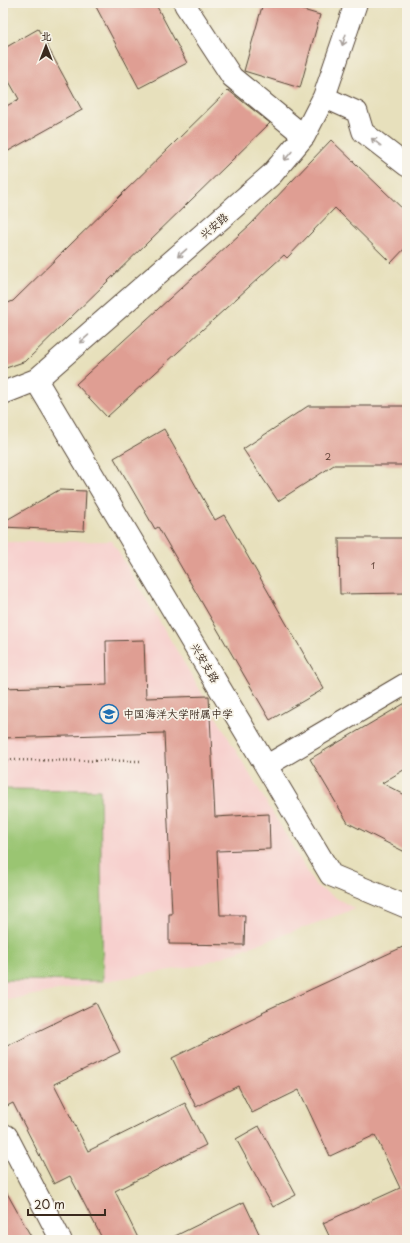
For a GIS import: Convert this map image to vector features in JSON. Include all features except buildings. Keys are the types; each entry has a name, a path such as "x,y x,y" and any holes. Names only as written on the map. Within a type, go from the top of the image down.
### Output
{"street":[{"name":"兴安路","path":"3,393 36,380 272,174 304,136 324,97 356,3"},
{"path":"185,5 232,77 304,136"},
{"path":"324,97 357,112 363,132 407,166"},
{"name":"兴安支路","path":"36,380 332,875 407,908"},
{"path":"266,766 407,683"},
{"path":"3,1134 7,1136 61,1240"}],"path":[{"path":"3,760 142,761"}],"shaded area":[{"name":"中国海洋大学附属中学","path":"112,541 316,886 355,909 200,965 3,1001 3,542"}],"green space":[{"path":"3,789 100,790 103,981 3,980"}],"place":[{"name":"中国海洋大学附属中学","path":"109,714"}]}
